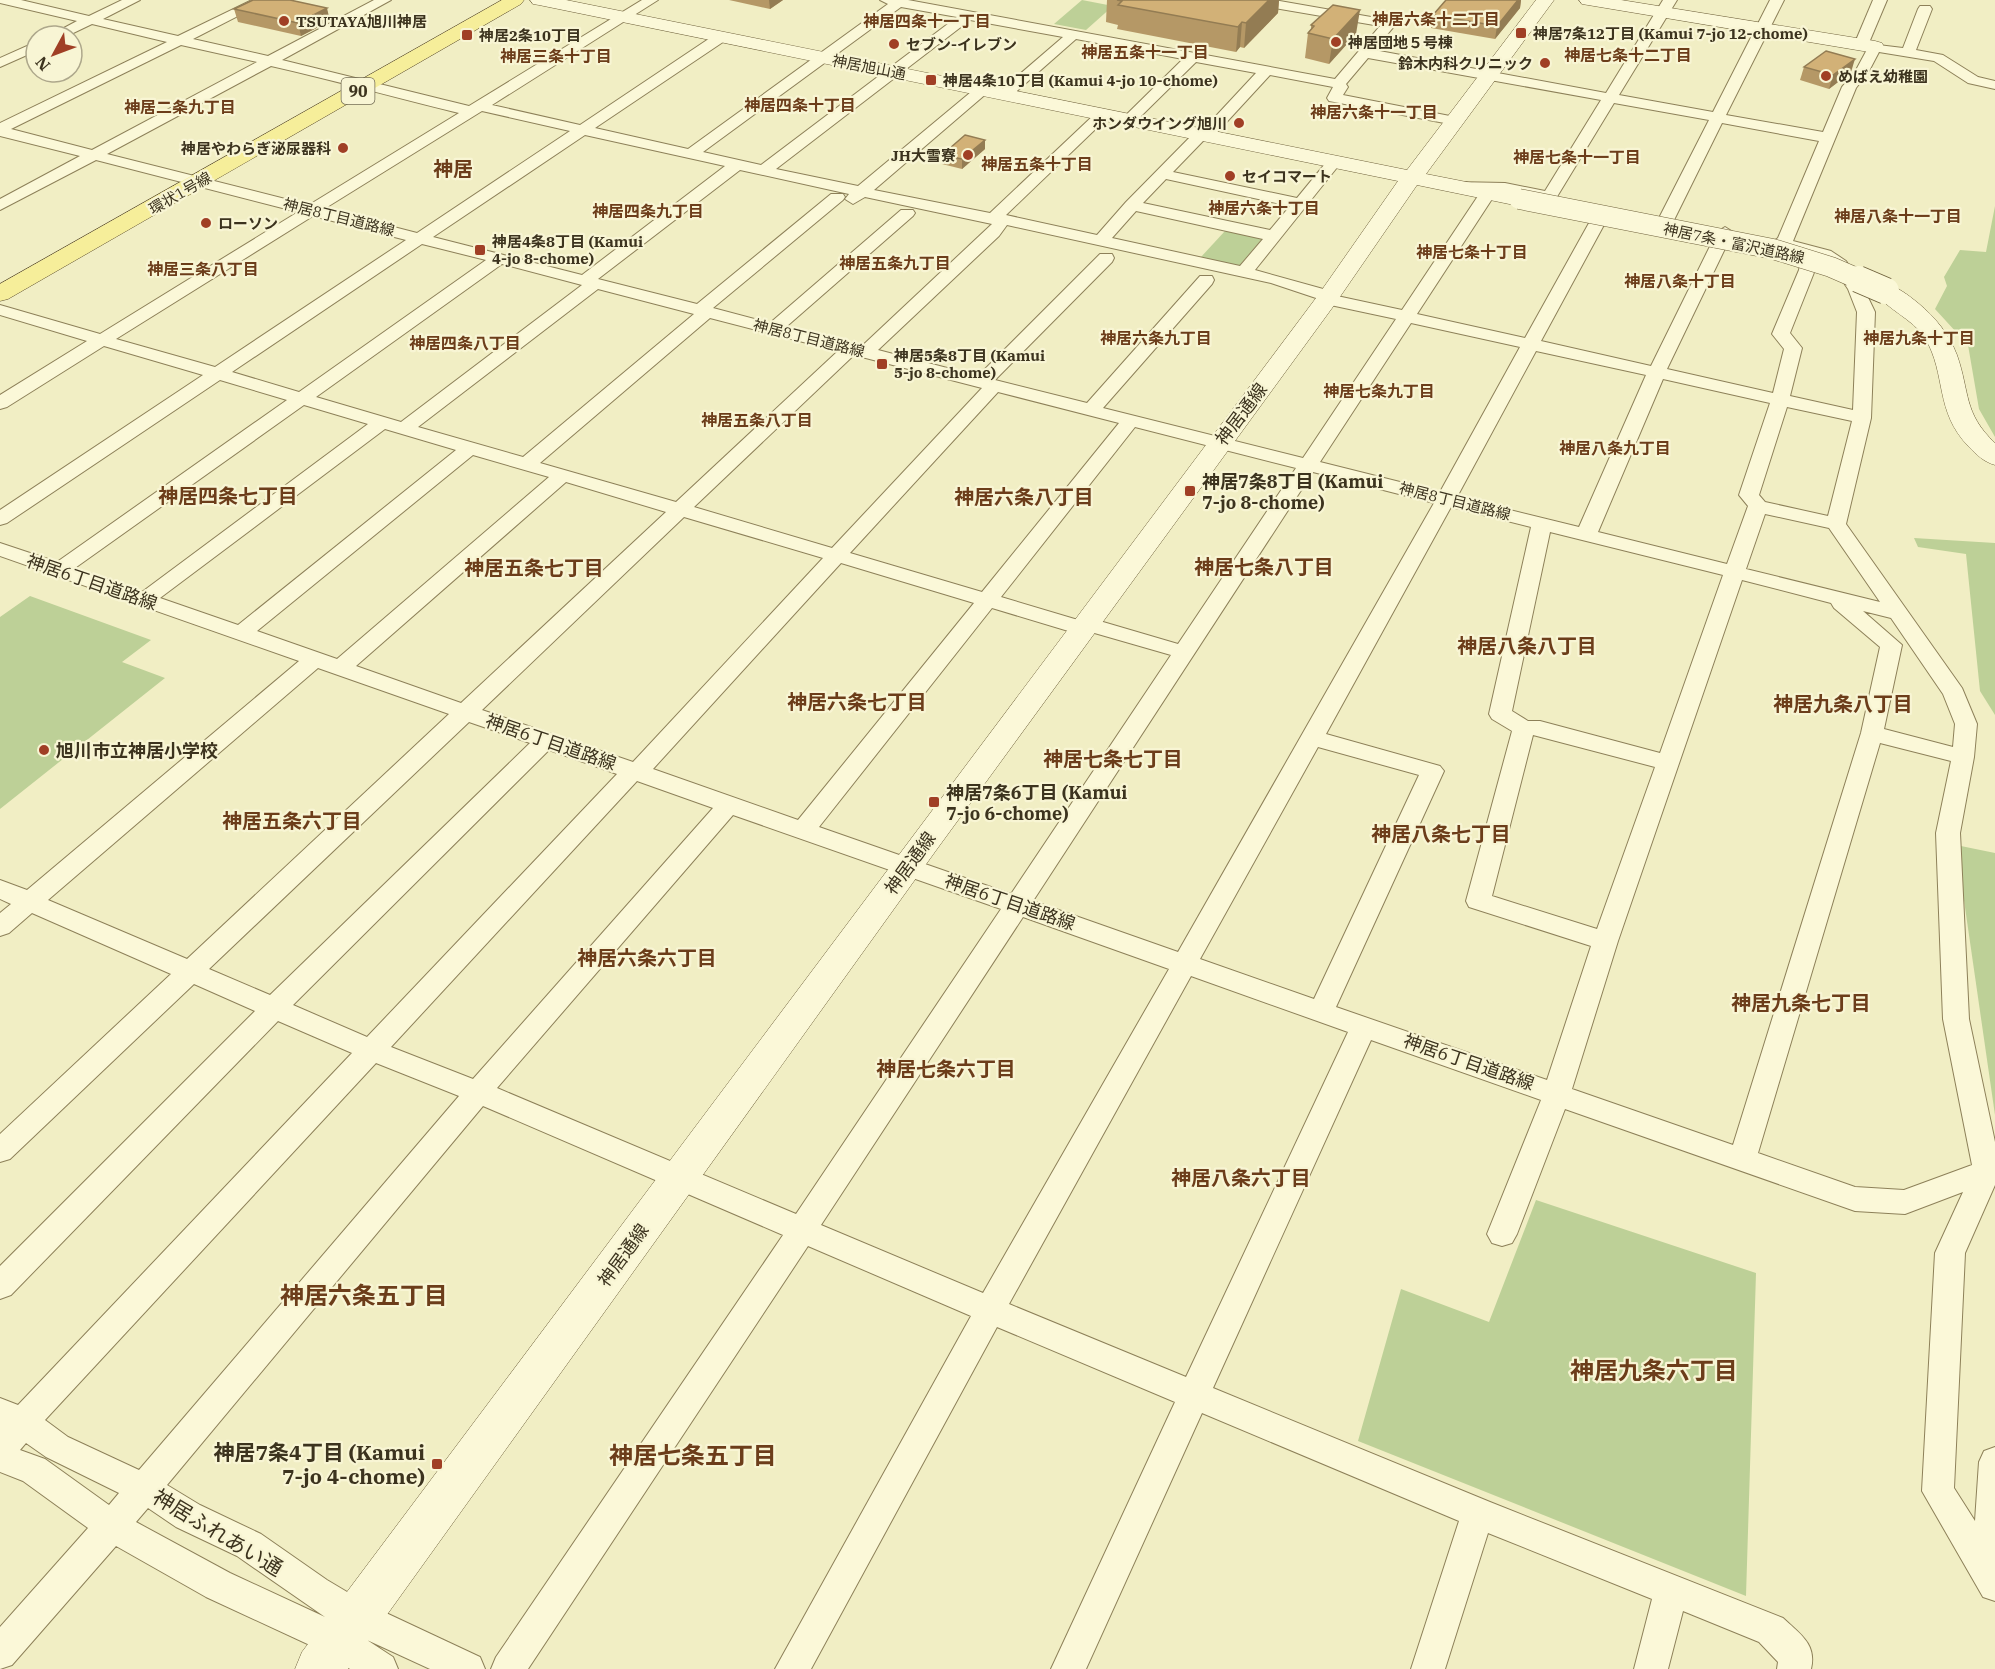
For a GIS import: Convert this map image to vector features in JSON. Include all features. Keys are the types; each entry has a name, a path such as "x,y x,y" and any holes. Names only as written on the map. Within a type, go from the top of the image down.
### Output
{"main road":[{"name":"環状1号線","path":"0,294 200,182 515,0"}],"street":[{"path":"4,0 369,84 390,92 479,106 805,180 907,213 1101,240 1244,272 1326,300"},
{"path":"82,24 133,0"},
{"path":"0,205 384,0"},
{"name":"神居旭山通","path":"538,0 1412,177"},
{"path":"0,403 651,0"},
{"path":"1251,0 1352,13 1389,24 1338,84"},
{"name":"神居通線","path":"338,1642 907,866 1326,300 1412,177 1545,0"},
{"path":"1588,0 1666,6 1762,28 1938,58 1973,80 1995,85"},
{"path":"1666,220 1777,0"},
{"path":"1784,244 1849,87 1862,71 1880,0"},
{"path":"0,130 179,40 267,1"},
{"path":"691,154 823,58 893,1 1338,84"},
{"path":"1549,197 1666,6"},
{"path":"1908,52 1925,9"},
{"path":"328,14 350,18"},
{"path":"763,171 968,15"},
{"path":"1004,95 1073,35"},
{"path":"0,519 721,37"},
{"path":"0,63 24,52"},
{"path":"1366,53 1829,138"},
{"path":"1129,120 1192,57"},
{"path":"1101,240 1132,205 1266,71"},
{"path":"1338,84 1341,87 1334,98 1455,121"},
{"path":"527,465 704,311 982,90"},
{"path":"0,1151 188,971 682,510 996,224 1102,115"},
{"name":"神居8丁目道路線","path":"0,130 988,384 1898,613"},
{"path":"1244,272 1334,162"},
{"path":"404,428 737,165"},
{"path":"1163,174 1300,203"},
{"name":"神居7条・富沢道路線","path":"1412,177 1773,249 1814,261 1886,291 1915,312 1929,327 1941,347 1960,416 1978,442 1995,456"},
{"path":"805,180 823,193 850,196 996,224 1106,258 1228,285"},
{"path":"1440,183 1505,188 1666,220 1722,240 1784,244 1810,258 1856,289 1866,312 1862,418 1836,524"},
{"path":"1440,183 1484,200 1597,223 1722,240 1810,258"},
{"path":"508,1669 802,1230 1484,200"},
{"path":"1132,205 1273,236"},
{"path":"773,328 907,213"},
{"path":"792,1669 1310,737 1446,499 1528,345 1597,223"},
{"path":"1586,535 1656,374 1722,240"},
{"path":"59,570 500,258"},
{"path":"0,1450 12,1418 39,1404 370,1050 635,772 836,555 988,384 1106,258"},
{"path":"1810,258 1781,334 1793,348 1780,400 1749,495 1758,506 1836,524 1954,693 1966,724 1963,757 1948,833 1956,1019 1987,1171 1950,1253 1938,1491 1995,1585"},
{"path":"1091,410 1206,280"},
{"path":"1273,296 1326,300 1862,418"},
{"path":"0,310 988,600 1183,652"},
{"path":"803,830 1131,420"},
{"path":"144,600 382,422"},
{"path":"240,634 470,448"},
{"path":"340,668 563,475"},
{"path":"1502,1234 1557,1093 1605,941 1758,506"},
{"path":"1542,523 1500,714 1524,728 1540,728 1668,763"},
{"name":"神居6丁目道路線","path":"0,549 1855,1198 1905,1202 1987,1171"},
{"path":"1743,1158 1872,733 1891,645 1837,599"},
{"path":"0,927 314,660"},
{"path":"1524,728 1478,901 1605,941"},
{"path":"1872,733 1963,757"},
{"path":"1310,737 1431,771 1321,1011"},
{"path":"0,1286 274,1008 546,740"},
{"path":"0,1653 112,1526 478,1092 729,804"},
{"path":"0,889 370,1050 478,1092 990,1311 1478,1513 1771,1630 1797,1656 1794,1669"},
{"path":"1068,1669 1364,1026"},
{"name":"神居ふれあい通","path":"12,1418 57,1447 144,1488 188,1516 249,1545 338,1642 468,1669"},
{"name":"神居ふれあい通","path":"0,1457 34,1470 112,1526 218,1585 338,1642 381,1669"},
{"path":"1995,1462 1991,1526 1995,1570"},
{"path":"1428,1669 1478,1513"},
{"path":"1651,1669 1671,1591"}],"green space":[{"path":"1082,0 1113,6 1086,30 1054,24"},
{"path":"1995,206 1995,437 1979,409 1968,345 1935,309 1947,286 1944,277 1960,250 1986,252"},
{"path":"1225,231 1262,239 1239,266 1201,257"},
{"path":"1914,538 1995,543 1995,715 1980,691 1966,554 1918,547"},
{"name":"旭川市立神居小学校","path":"30,596 151,640 122,662 165,678 0,809 0,617"},
{"path":"1956,845 1995,853 1995,1115"},
{"path":"1536,1200 1756,1273 1746,1596 1358,1441 1401,1289 1489,1322"}],"building":[{"path":"253,0 290,0 327,8 298,23 234,9"},
{"path":"1117,0 1269,0 1246,23 1242,22 1238,27 1118,5 1122,1"},
{"path":"1446,0 1518,0 1497,26 1433,15"},
{"path":"1333,5 1360,10 1333,39 1308,33 1314,26 1311,25"},
{"path":"1826,51 1855,59 1833,75 1804,67"},
{"path":"965,135 985,140 962,159 942,155"}],"place":[{"name":"TSUTAYA旭川神居","path":"284,21"},
{"name":"神居7条12丁目 (Kamui 7-jo 12-chome)","path":"1521,33"},
{"name":"神居2条10丁目","path":"467,35"},
{"name":"神居団地５号棟","path":"1336,42"},
{"name":"セブン-イレブン","path":"894,44"},
{"name":"鈴木内科クリニック","path":"1545,63"},
{"name":"めばえ幼稚園","path":"1826,76"},
{"name":"神居4条10丁目 (Kamui 4-jo 10-chome)","path":"931,80"},
{"name":"ホンダウイング旭川","path":"1239,123"},
{"name":"神居やわらぎ泌尿器科","path":"343,148"},
{"name":"JH大雪寮","path":"968,155"},
{"name":"セイコマート","path":"1230,176"},
{"name":"ローソン","path":"206,223"},
{"name":"神居4条8丁目 (Kamui 4-jo 8-chome)","path":"480,250"},
{"name":"神居5条8丁目 (Kamui 5-jo 8-chome)","path":"882,364"},
{"name":"神居7条8丁目 (Kamui 7-jo 8-chome)","path":"1190,491"},
{"name":"旭川市立神居小学校","path":"44,750"},
{"name":"神居7条6丁目 (Kamui 7-jo 6-chome)","path":"934,802"},
{"name":"神居7条4丁目 (Kamui 7-jo 4-chome)","path":"437,1464"}],"district":[{"name":"神居六条十二丁目","path":"1436,19"},
{"name":"神居四条十一丁目","path":"927,21"},
{"name":"神居五条十一丁目","path":"1145,52"},
{"name":"神居七条十二丁目","path":"1628,55"},
{"name":"神居三条十丁目","path":"556,56"},
{"name":"神居四条十丁目","path":"800,105"},
{"name":"神居二条九丁目","path":"180,107"},
{"name":"神居六条十一丁目","path":"1374,112"},
{"name":"神居七条十一丁目","path":"1577,157"},
{"name":"神居五条十丁目","path":"1037,164"},
{"name":"神居","path":"453,168"},
{"name":"神居六条十丁目","path":"1264,208"},
{"name":"神居四条九丁目","path":"648,211"},
{"name":"神居八条十一丁目","path":"1898,216"},
{"name":"神居七条十丁目","path":"1472,252"},
{"name":"神居五条九丁目","path":"895,263"},
{"name":"神居三条八丁目","path":"203,269"},
{"name":"神居八条十丁目","path":"1680,281"},
{"name":"神居六条九丁目","path":"1156,338"},
{"name":"神居九条十丁目","path":"1919,338"},
{"name":"神居四条八丁目","path":"465,343"},
{"name":"神居七条九丁目","path":"1379,391"},
{"name":"神居五条八丁目","path":"757,420"},
{"name":"神居八条九丁目","path":"1615,448"},
{"name":"神居四条七丁目","path":"228,495"},
{"name":"神居六条八丁目","path":"1024,496"},
{"name":"神居七条八丁目","path":"1264,566"},
{"name":"神居五条七丁目","path":"534,567"},
{"name":"神居八条八丁目","path":"1527,645"},
{"name":"神居六条七丁目","path":"857,701"},
{"name":"神居九条八丁目","path":"1843,703"},
{"name":"神居七条七丁目","path":"1113,758"},
{"name":"神居五条六丁目","path":"292,820"},
{"name":"神居八条七丁目","path":"1441,833"},
{"name":"神居六条六丁目","path":"647,957"},
{"name":"神居九条七丁目","path":"1801,1002"},
{"name":"神居七条六丁目","path":"946,1068"},
{"name":"神居八条六丁目","path":"1241,1177"},
{"name":"神居六条五丁目","path":"364,1295"},
{"name":"神居九条六丁目","path":"1654,1370"},
{"name":"神居七条五丁目","path":"693,1455"}]}
